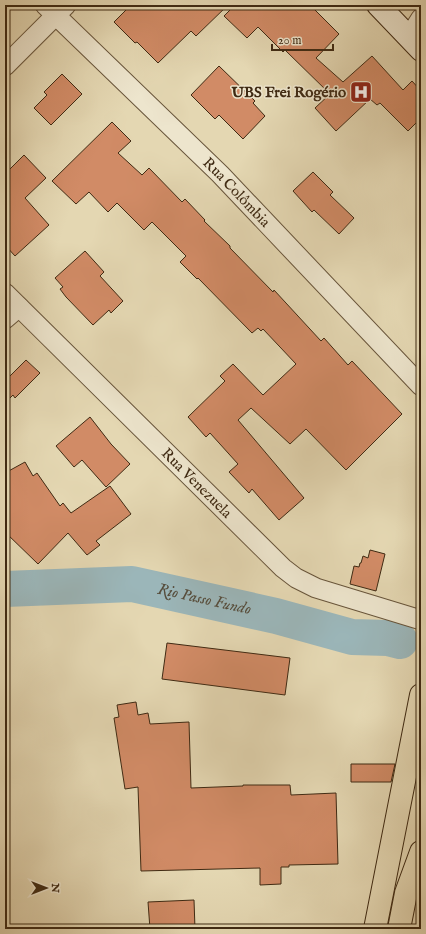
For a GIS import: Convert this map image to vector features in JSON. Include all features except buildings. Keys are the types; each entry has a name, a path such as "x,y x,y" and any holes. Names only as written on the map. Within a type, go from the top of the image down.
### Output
{"main road":[{"path":"375,929 421,695"},
{"path":"399,929 406,893 421,852"}],"street":[{"path":"378,5 415,43"},
{"path":"5,66 56,8"},
{"name":"Rua Colômbia","path":"56,8 220,174 421,386"},
{"path":"415,43 421,18"},
{"name":"Rua Venezuela","path":"5,293 287,571 296,578 316,588 421,620"},
{"path":"5,319 20,307"}],"waterway":[{"name":"Rio Passo Fundo","path":"5,589 132,584 276,616 352,637 388,638 400,641"}],"place":[{"name":"UBS Frei Rogério","path":"361,92"}]}
